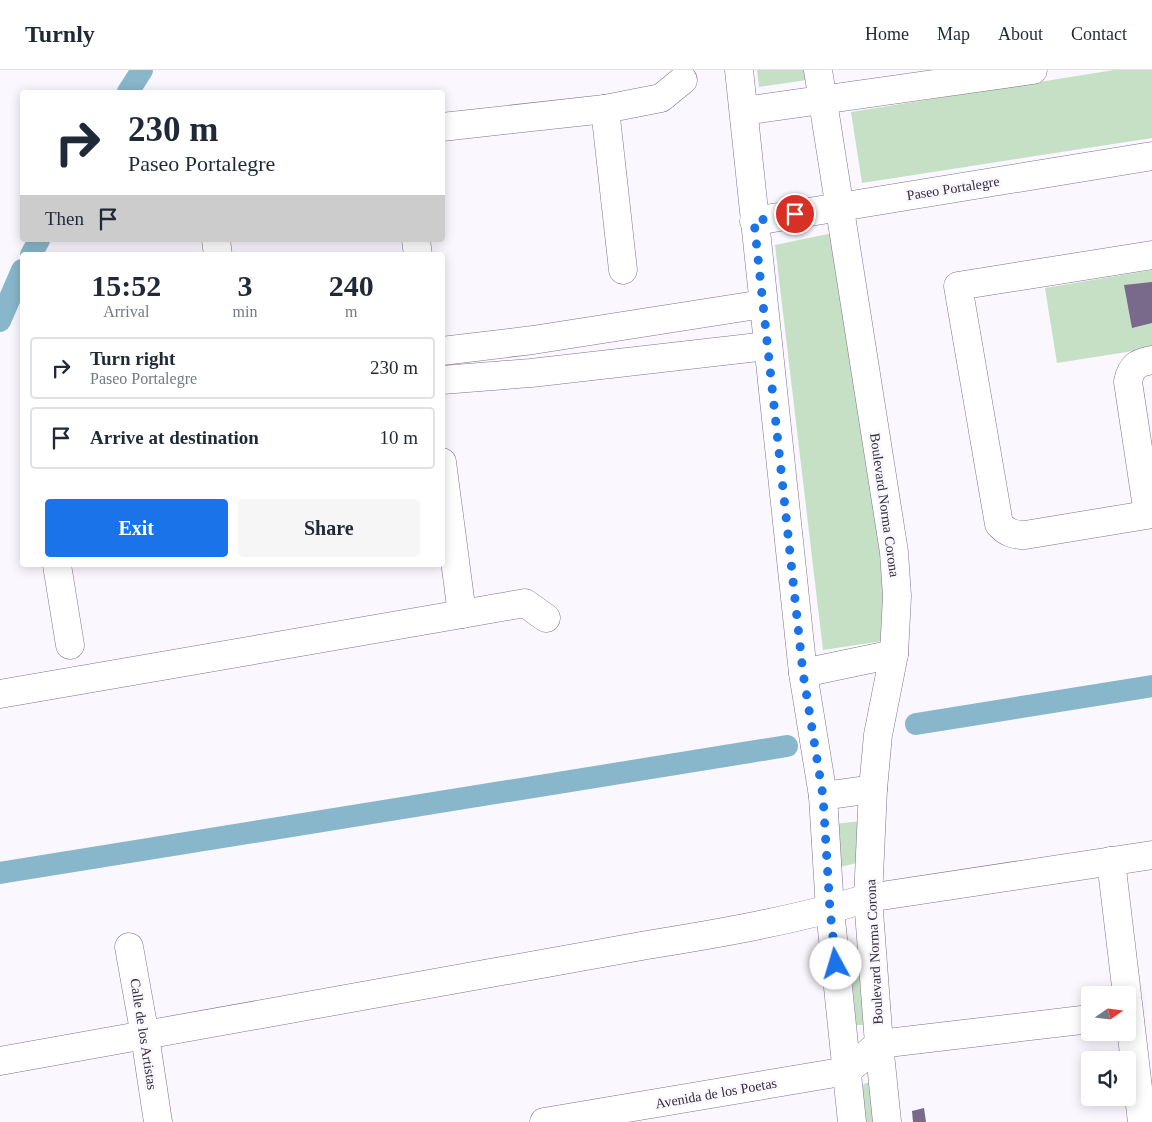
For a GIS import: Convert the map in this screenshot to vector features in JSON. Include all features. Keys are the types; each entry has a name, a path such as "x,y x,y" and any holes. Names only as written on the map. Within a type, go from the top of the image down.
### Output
{"street":[{"path":"739,70 803,673 823,796 830,910 852,1122"},
{"name":"Boulevard Norma Corona","path":"818,70 894,552 897,596 894,654 878,735 873,789 868,898 887,1122"},
{"path":"744,111 1020,71"},
{"path":"445,127 605,109 660,98 683,80"},
{"path":"605,109 623,270"},
{"name":"Paseo Portalegre","path":"754,221 1152,156"},
{"path":"1152,255 958,286 999,524 1005,530 1015,535 1025,535 1150,514 1128,382 1134,367 1139,363 1152,360"},
{"path":"445,351 533,340 763,304"},
{"path":"445,380 531,373 768,346"},
{"path":"445,485 462,614"},
{"path":"57,567 70,644"},
{"path":"0,694 525,603 546,618"},
{"path":"803,673 894,654"},
{"path":"823,796 873,789"},
{"path":"0,1061 734,931 830,910 868,898 1152,855"},
{"path":"1111,861 1126,986"},
{"name":"Calle de los Artistas","path":"129,946 158,1122"},
{"path":"847,1071 879,1044 1081,1019"},
{"path":"1132,1041 1142,1122"},
{"name":"Avenida de los Poetas","path":"544,1122 592,1118 847,1071"}],"green space":[{"path":"757,70 805,70 807,80 759,87"},
{"path":"1114,70 1152,70 1152,138 862,183 851,112"},
{"path":"833,233 884,571 883,641 823,650 775,245"},
{"path":"1152,270 1152,348 1057,363 1045,288"},
{"path":"861,821 861,862 840,867 834,824"},
{"path":"858,963 861,966 864,1025 856,1025 851,968 853,964"},
{"path":"870,1083 876,1122 864,1122 860,1087"}],"building":[{"path":"1152,282 1152,323 1132,328 1124,285"},
{"path":"924,1108 926,1122 913,1122 912,1111"}],"waterway":[{"path":"129,90 142,70"},
{"path":"33,252 38,242"},
{"path":"0,321 20,275"},
{"path":"916,724 1152,686"},
{"path":"0,873 787,746"}],"route":[{"path":"795,214 754,221 803,673 823,796 830,910 836,964"}]}
